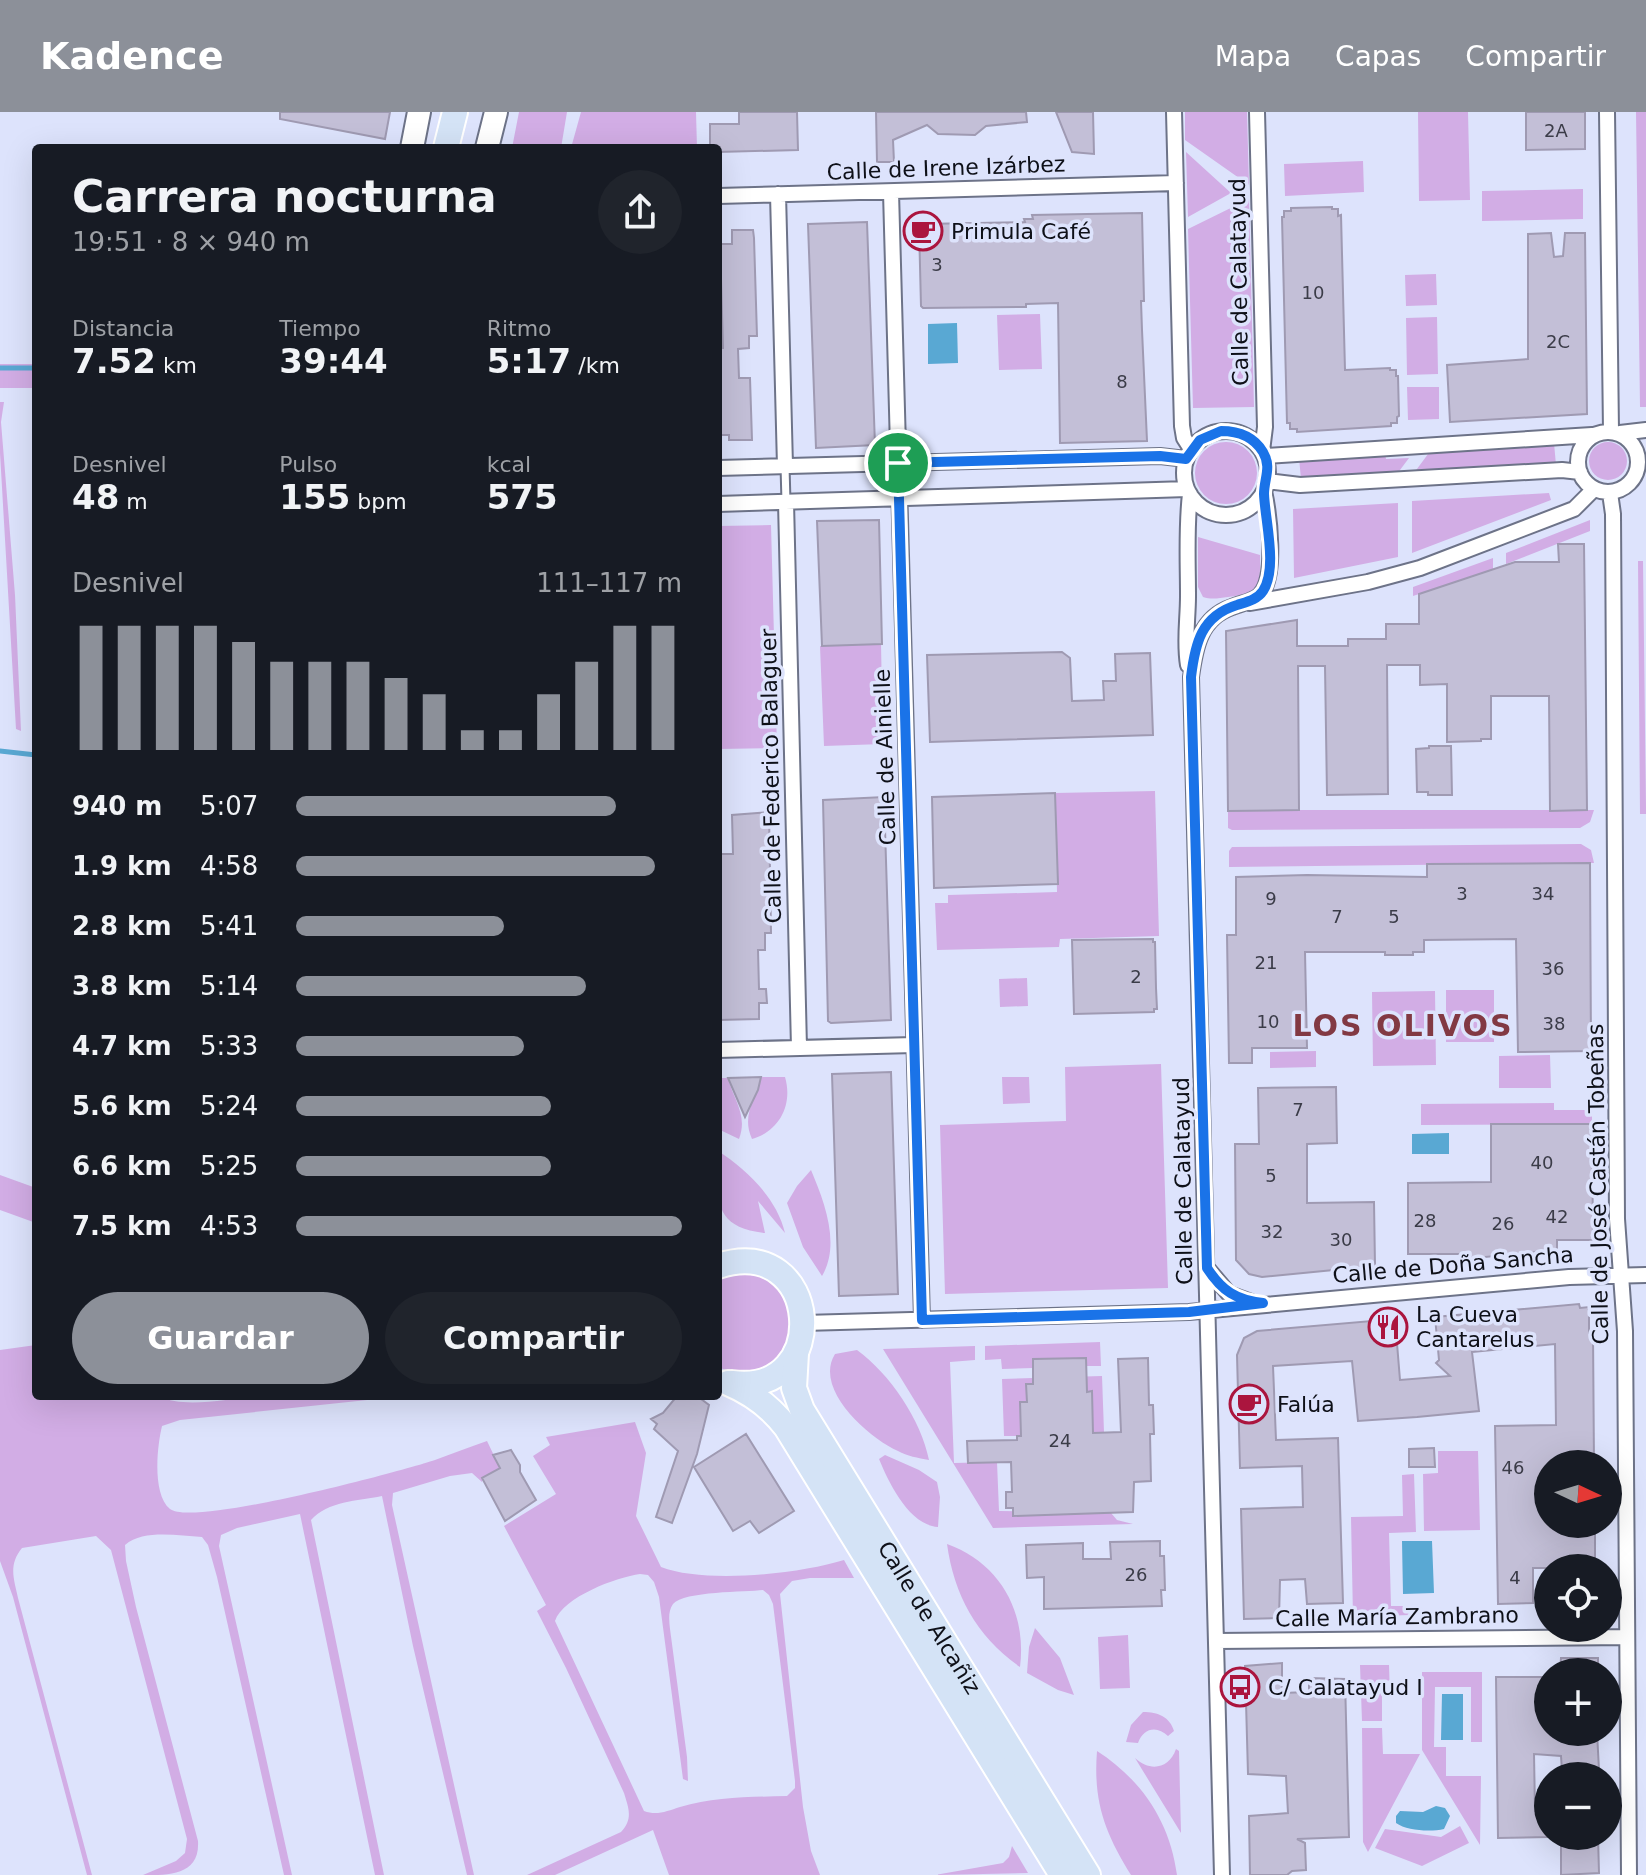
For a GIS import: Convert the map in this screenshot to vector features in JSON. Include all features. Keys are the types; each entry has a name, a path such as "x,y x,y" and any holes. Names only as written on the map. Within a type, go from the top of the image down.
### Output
{"main road":[{"path":"413,144 419,112"},
{"path":"488,144 496,112"},
{"path":"722,1252 774,1270 793,1287 804,1323"},
{"path":"722,1266 750,1262"},
{"name":"Calle de Alcañiz","path":"804,1323 796,1353 794,1388 802,1410 1088,1875"},
{"path":"723,1381 741,1385 767,1379 789,1364 796,1353"},
{"name":"Calle de Alcañiz","path":"723,1381 754,1396 786,1427 1062,1875"}],"street":[{"path":"1174,112 1182,426 1189,454 1184,479 1188,492 1206,510 1227,515 1249,508 1265,486"},
{"name":"Calle de Calatayud","path":"1257,112 1264,454"},
{"path":"1607,112 1615,432"},
{"name":"Calle de Irene Izárbez","path":"722,196 1176,183"},
{"name":"Calle de Ainielle","path":"891,192 922,1320"},
{"path":"778,194 785,466"},
{"path":"1264,454 1646,430"},
{"path":"722,468 1160,456 1189,454 1210,434 1221,431 1245,435 1264,454 1271,580 1282,591 1297,595"},
{"path":"1615,432 1630,441 1635,452 1636,469 1627,485"},
{"path":"1592,435 1580,453 1580,472 1594,489 1610,493 1646,480"},
{"path":"1265,486 1562,470 1580,472"},
{"path":"1231,607 1386,578 1437,563 1574,509 1594,489"},
{"path":"722,504 1188,492"},
{"name":"Calle de Calatayud","path":"1188,492 1185,637 1191,677 1222,1875"},
{"name":"Calle de José Castán Tobeñas","path":"1610,493 1613,514 1617,1219 1622,1274 1629,1875"},
{"name":"Calle de Federico Balaguer","path":"786,502 799,1048"},
{"name":"Calle de Calatayud","path":"1191,677 1201,631 1219,612 1258,597 1266,585 1269,572"},
{"path":"722,1050 914,1045"},
{"name":"Calle de Doña Sancha","path":"1207,1268 1229,1294 1246,1301 1263,1303"},
{"name":"Calle de Doña Sancha","path":"804,1323 1208,1310 1622,1274 1646,1275"},
{"name":"Calle María Zambrano","path":"1216,1641 1627,1637"}],"lane":[{"path":"785,466 786,502"}],"shaded area":[{"path":"519,112 567,112 562,144 513,144"},
{"path":"581,112 696,112 697,144 572,144"},
{"path":"1185,112 1247,112 1249,185 1185,140"},
{"path":"1418,112 1468,112 1470,200 1419,201"},
{"path":"1636,112 1646,112 1646,407 1640,407"},
{"path":"1186,152 1231,193 1188,217"},
{"path":"1363,161 1364,192 1285,196 1284,164"},
{"path":"1583,189 1583,219 1482,221 1482,191"},
{"path":"1249,199 1254,407 1193,408 1188,229"},
{"path":"1436,274 1437,305 1406,306 1405,275"},
{"path":"1040,314 1042,369 999,370 997,315"},
{"path":"1437,317 1438,374 1407,375 1406,318"},
{"path":"0,364 32,364 32,388 0,388"},
{"path":"1407,387 1439,387 1439,419 1408,420"},
{"path":"0,402 4,402 1,422 15,595 21,731 16,729 0,453"},
{"path":"1226,442 1248,451 1257,473 1248,495 1226,504 1204,495 1195,473 1204,451"},
{"path":"1608,442 1622,447 1627,461 1622,475 1608,480 1594,475 1589,461 1594,447"},
{"path":"1554,443 1556,465 1414,473 1431,450"},
{"path":"1385,453 1386,459 1409,458 1397,474 1301,479 1299,458"},
{"path":"1549,493 1551,500 1412,553 1412,501"},
{"path":"1398,503 1398,557 1294,578 1293,509"},
{"path":"1590,520 1590,531 1506,564 1506,553"},
{"path":"771,525 777,748 722,749 722,526"},
{"path":"1198,537 1260,555 1257,586 1239,595 1203,597 1198,587"},
{"path":"1493,558 1493,570 1413,596 1413,587"},
{"path":"1638,561 1643,561 1646,814 1640,814"},
{"path":"881,644 883,744 824,746 820,646"},
{"path":"1155,791 1159,936 1060,939 1059,947 937,950 935,903 948,903 948,895 1057,892 1055,793"},
{"path":"1594,810 1590,822 1580,828 1228,828 1228,811"},
{"path":"1581,844 1591,850 1594,863 1229,867 1232,847"},
{"path":"1027,978 1028,1006 1000,1007 999,979"},
{"path":"1446,990 1494,990 1494,1042 1446,1042"},
{"path":"1435,991 1436,1065 1373,1066 1372,992"},
{"path":"1316,1051 1316,1067 1270,1068 1270,1052"},
{"path":"1550,1055 1551,1088 1499,1088 1499,1056"},
{"path":"1161,1064 1168,1288 945,1294 940,1125 1066,1121 1065,1067"},
{"path":"760,1077 785,1077 787,1097 777,1123 752,1139 748,1122"},
{"path":"1002,1077 1029,1077 1030,1103 1003,1104"},
{"path":"722,1078 728,1078 739,1108 742,1123 739,1139 722,1131"},
{"path":"1554,1103 1554,1110 1592,1110 1592,1124 1421,1125 1421,1104"},
{"path":"722,1154 739,1166 768,1196 785,1233 758,1201 765,1233 747,1230 726,1216 722,1209"},
{"path":"811,1170 825,1209 830,1237 828,1264 822,1276 803,1247 787,1203"},
{"path":"0,1175 32,1187 32,1222 0,1210"},
{"path":"749,1272 774,1286 788,1303 792,1323 788,1342 778,1358 761,1369 741,1373 722,1368 722,1276"},
{"path":"1100,1342 1101,1366 1086,1366 1085,1358 1033,1359 1033,1368 1002,1369 1001,1359 985,1360 985,1346"},
{"path":"32,1346 32,1400 368,1400 180,1420 162,1426 158,1458 160,1493 170,1509 187,1513 254,1505 341,1486 435,1460 487,1441 500,1468 483,1477 482,1482 472,1473 450,1476 393,1493 392,1505 474,1875 467,1875 413,1646 382,1496 334,1505 311,1520 384,1875 375,1875 300,1514 237,1528 221,1535 219,1546 292,1875 284,1875 217,1577 208,1545 202,1537 151,1535 125,1545 136,1607 198,1841 194,1861 189,1867 163,1874 143,1875 176,1861 185,1853 187,1839 111,1550 96,1536 22,1548 15,1560 15,1585 92,1875 87,1875 13,1597 0,1561 0,1350"},
{"path":"975,1346 975,1360 950,1362 954,1463 997,1462 999,1511 1111,1513 1117,1520 1133,1524 993,1528 883,1349"},
{"path":"857,1350 881,1372 902,1399 919,1429 929,1460 886,1445 847,1411 831,1382 830,1368 835,1354"},
{"path":"1102,1376 1104,1432 1093,1433 1092,1392 1042,1384 1026,1385 1027,1402 1020,1402 1021,1436 1004,1436 1002,1379"},
{"path":"635,1422 646,1453 636,1516 661,1567 726,1576 778,1573 844,1560 854,1578 792,1581 780,1594 803,1807 811,1851 820,1875 669,1875 653,1830 555,1875 527,1875 621,1832 629,1814 624,1793 537,1611 546,1605 504,1526 556,1494 533,1456 550,1445 546,1437","holes":["648,1575 659,1597 683,1779 688,1781 669,1616 671,1607 679,1600 702,1594 763,1590 769,1595 773,1604 795,1781 795,1788 787,1796 720,1799 662,1812 644,1811 555,1621 560,1612 579,1596 630,1576"]},
{"path":"1438,1451 1478,1451 1480,1530 1424,1531 1423,1474 1438,1473"},
{"path":"885,1455 937,1482 940,1497 938,1527 918,1519 901,1501 879,1459"},
{"path":"1414,1474 1416,1532 1389,1533 1391,1606 1409,1606 1409,1615 1353,1617 1351,1517 1403,1516 1402,1475"},
{"path":"947,1544 966,1552 982,1564 1006,1592 1019,1627 1020,1667 991,1642 970,1613 955,1581"},
{"path":"1035,1628 1060,1658 1074,1695 1027,1673 1029,1647"},
{"path":"1128,1635 1130,1688 1100,1689 1098,1637"},
{"path":"1360,1665 1389,1665 1390,1696 1382,1696 1382,1721 1362,1721"},
{"path":"1422,1672 1482,1672 1482,1742 1471,1742 1471,1687 1435,1687 1434,1747 1446,1747 1446,1776 1481,1776 1480,1845 1422,1750"},
{"path":"1143,1712 1163,1716 1174,1731 1168,1736 1155,1729 1143,1734 1138,1743 1126,1742 1131,1725"},
{"path":"1362,1728 1382,1728 1383,1754 1420,1754 1368,1852 1363,1842"},
{"path":"1176,1749 1179,1751 1181,1833 1135,1758 1147,1765 1158,1766 1169,1761"},
{"path":"1097,1751 1128,1775 1151,1804 1168,1837 1177,1875 1131,1875 1114,1845 1099,1802"},
{"path":"1460,1826 1469,1843 1422,1866 1375,1848 1385,1829 1441,1837"},
{"path":"1012,1846 1028,1873 935,1875 1003,1863 1009,1857"}],"water":[{"path":"957,323 958,363 928,364 928,324"},
{"path":"1449,1133 1449,1154 1412,1154 1412,1134"},
{"path":"1402,1541 1432,1541 1434,1593 1403,1594"},
{"path":"1442,1694 1463,1694 1463,1740 1441,1740"},
{"path":"1436,1806 1445,1808 1450,1816 1444,1829 1419,1830 1396,1823 1400,1811 1423,1812"}],"building":[{"path":"280,112 390,112 385,139 280,119"},
{"path":"739,112 797,112 798,150 722,152 722,144 710,144 710,124 739,124"},
{"path":"876,112 1026,112 1027,122 986,126 975,135 938,134 927,125 893,140 894,162 877,162"},
{"path":"1056,112 1093,112 1094,154 1072,152"},
{"path":"1526,112 1585,112 1585,149 1526,150"},
{"path":"1291,208 1338,209 1338,216 1341,215 1345,370 1396,370 1399,416 1397,423 1391,423 1391,426 1297,432 1297,429 1290,429 1290,423 1287,423 1282,217 1284,211 1291,211"},
{"path":"1142,213 1144,301 1141,301 1147,441 1060,443 1058,303 1026,304 1026,307 923,308 919,226 1025,222 1024,219 1033,219 1032,215"},
{"path":"867,222 875,445 816,448 808,224"},
{"path":"732,230 753,230 757,336 749,336 749,348 738,349 739,378 750,378 752,440 729,440 729,435 722,435 722,244 732,244"},
{"path":"1551,233 1554,257 1563,256 1565,233 1585,233 1587,414 1450,422 1447,365 1528,359 1528,234"},
{"path":"879,520 882,644 822,646 817,521"},
{"path":"1558,544 1584,544 1587,810 1550,811 1549,696 1491,696 1491,739 1447,742 1447,684 1420,685 1420,665 1387,665 1388,794 1327,795 1325,666 1298,666 1299,810 1228,811 1226,631 1297,620 1297,646 1348,646 1348,639 1386,639 1386,624 1419,624 1419,594 1515,562 1559,562"},
{"path":"1062,652 1070,658 1072,701 1104,700 1103,681 1116,681 1115,654 1150,653 1153,735 930,742 927,655"},
{"path":"1451,746 1452,795 1417,792 1416,749"},
{"path":"1055,793 1058,884 934,888 932,797"},
{"path":"884,797 891,1020 831,1023 828,1021 823,800"},
{"path":"769,812 771,933 765,933 765,950 758,950 759,989 766,989 767,1003 759,1003 759,1019 722,1020 722,854 733,854 732,815"},
{"path":"1590,863 1591,1051 1518,1052 1516,939 1424,940 1424,952 1413,952 1413,955 1305,952 1307,1048 1252,1048 1252,1063 1229,1063 1227,935 1236,935 1236,877 1427,877 1427,864"},
{"path":"1153,939 1157,1009 1154,1012 1074,1014 1072,940"},
{"path":"891,1072 898,1294 839,1296 832,1074"},
{"path":"761,1077 758,1090 745,1117 728,1078"},
{"path":"1336,1087 1337,1143 1307,1144 1307,1203 1374,1202 1375,1266 1262,1277 1249,1274 1236,1260 1235,1144 1259,1144 1258,1088"},
{"path":"1491,1124 1592,1124 1593,1240 1557,1240 1557,1250 1465,1259 1465,1254 1408,1254 1408,1183 1491,1182"},
{"path":"1579,1304 1580,1308 1589,1307 1589,1333 1593,1333 1594,1450 1534,1450 1534,1538 1595,1538 1595,1554 1534,1554 1533,1603 1498,1604 1495,1426 1556,1425 1555,1344 1472,1352 1479,1411 1417,1417 1358,1421 1352,1361 1273,1366 1276,1440 1338,1438 1343,1603 1307,1604 1305,1579 1280,1580 1279,1618 1244,1619 1241,1509 1303,1507 1302,1466 1240,1468 1237,1355 1244,1338 1257,1331 1395,1319 1400,1380 1450,1376 1436,1363 1439,1360 1435,1317"},
{"path":"1086,1358 1087,1392 1092,1391 1093,1433 1121,1432 1118,1359 1148,1358 1149,1405 1153,1405 1154,1434 1150,1434 1151,1481 1134,1482 1133,1512 1013,1516 1013,1508 1006,1508 1006,1492 1012,1492 1011,1462 968,1463 967,1441 1017,1440 1017,1436 1021,1436 1020,1402 1027,1402 1026,1384 1033,1384 1033,1359"},
{"path":"674,1400 702,1400 709,1405 697,1454 672,1523 656,1517 678,1451 654,1429 657,1424 651,1419 663,1413"},
{"path":"746,1434 794,1511 759,1533 750,1521 733,1531 694,1467"},
{"path":"1434,1448 1435,1467 1409,1467 1409,1449"},
{"path":"511,1450 536,1500 505,1521 482,1478 500,1468 493,1455"},
{"path":"1160,1541 1160,1556 1164,1556 1162,1606 1044,1609 1044,1577 1027,1578 1026,1545 1083,1543 1083,1559 1111,1559 1110,1542"},
{"path":"1282,1663 1282,1693 1309,1692 1309,1678 1345,1679 1349,1837 1297,1839 1305,1843 1306,1870 1292,1871 1287,1875 1250,1875 1249,1816 1288,1813 1286,1776 1248,1774 1245,1666"},
{"path":"1496,1677 1534,1677 1534,1746 1598,1746 1599,1762 1561,1762 1561,1756 1534,1754 1534,1837 1498,1838"},
{"path":"1561,1850 1598,1850 1599,1873 1561,1875"}],"waterway":[{"path":"0,368 32,368"},
{"path":"0,751 32,755"}],"place":[{"name":"Primula Café","path":"923,231"},
{"name":"La Cueva Cantarelus","path":"1388,1327"},
{"name":"Falúa","path":"1249,1404"},
{"name":"C/ Calatayud I","path":"1240,1687"}],"district":[{"name":"LOS OLIVOS","path":"1403,1025"}],"route":[{"path":"1221,431 1245,435 1255,442 1265,456 1268,473 1264,491 1268,510 1269,572 1266,585 1258,597 1219,612 1209,621 1197,642 1191,677 1207,1268 1221,1288 1237,1299 1263,1303 1189,1312 922,1320 898,463 1160,456 1186,459 1200,440 1221,431"}]}
